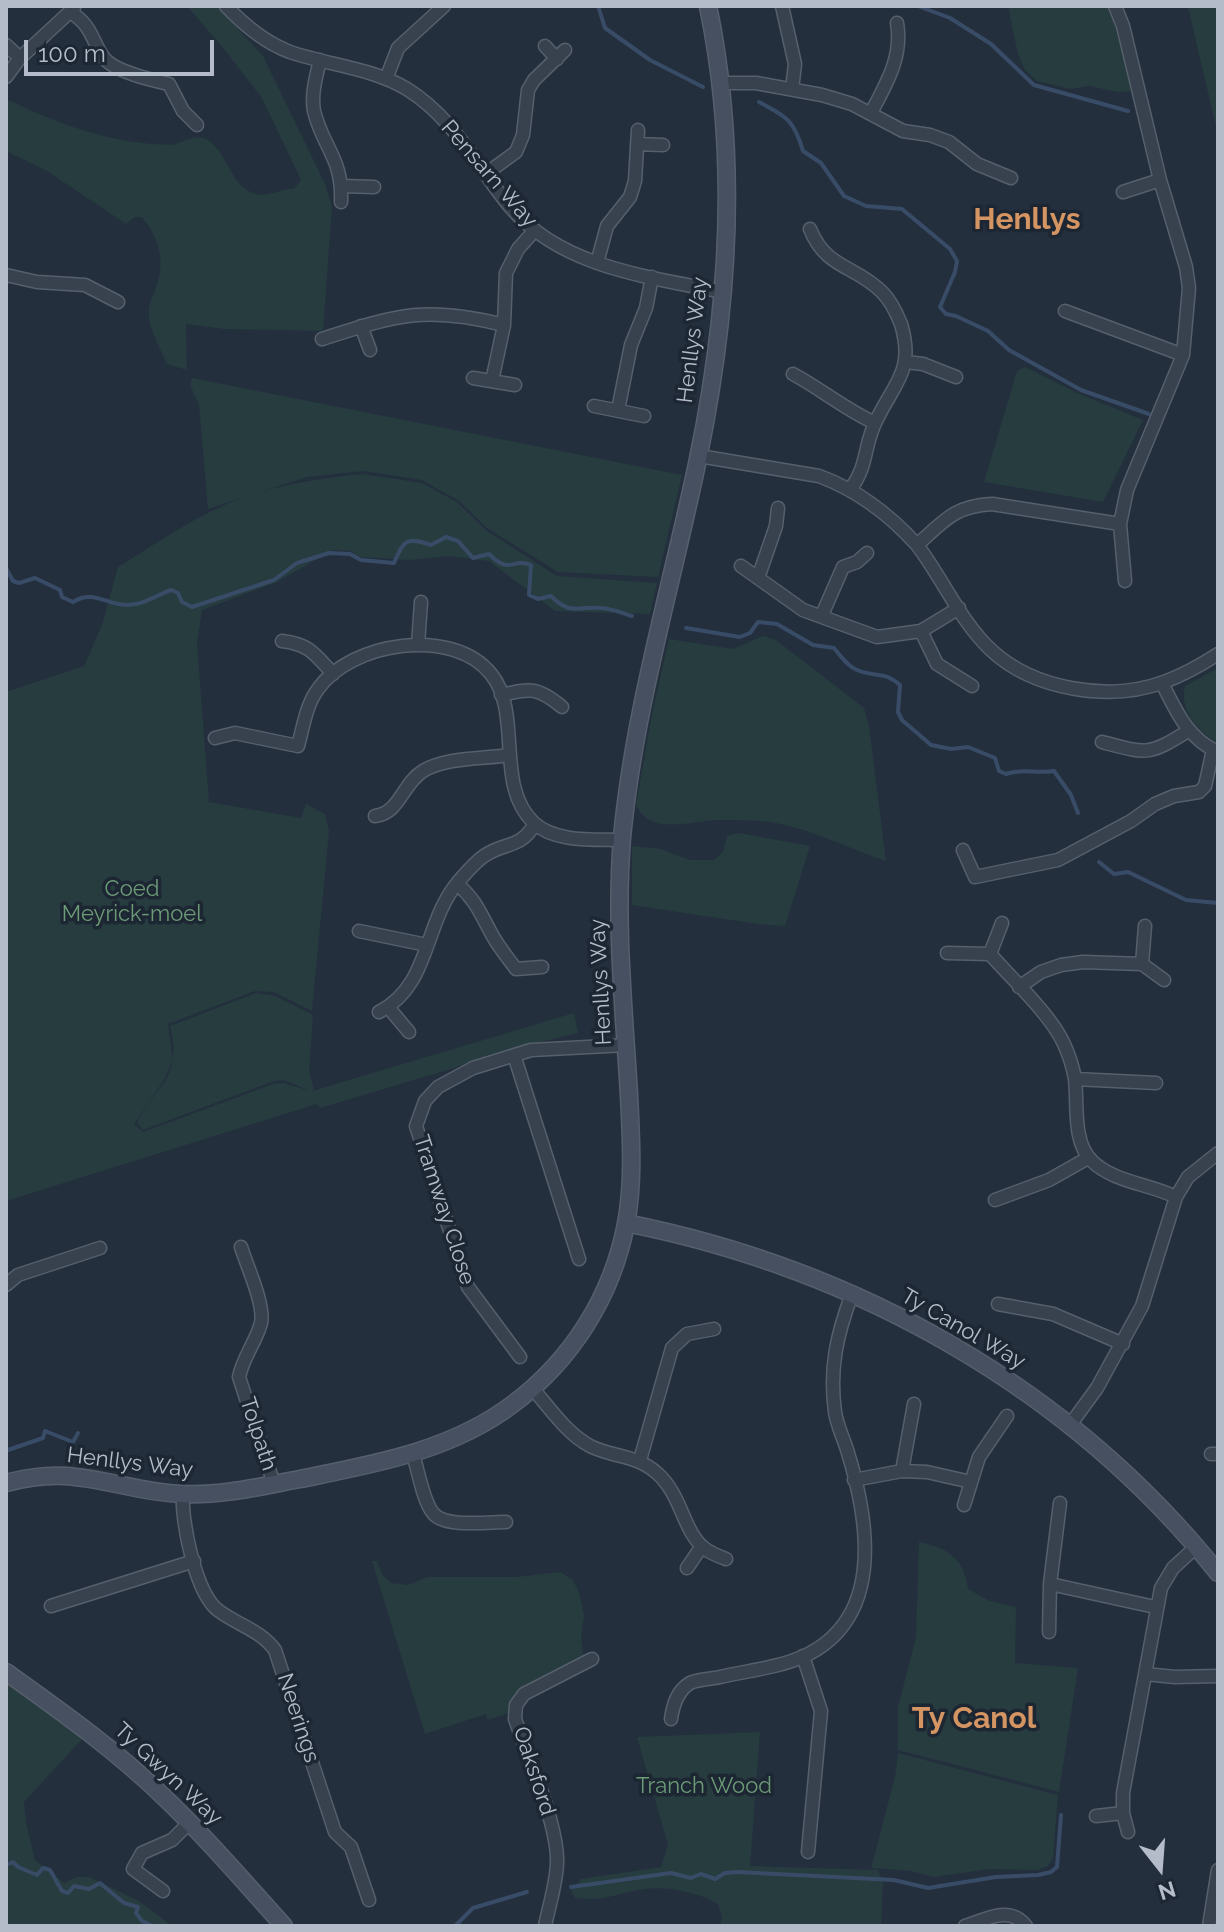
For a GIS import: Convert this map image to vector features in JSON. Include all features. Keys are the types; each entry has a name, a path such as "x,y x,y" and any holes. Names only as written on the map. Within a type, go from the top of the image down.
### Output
{"street":[{"name":"Pensarn Way","path":"226,6 250,28 288,51 386,79 406,89 430,107 469,148 510,206 535,230 565,249 597,263 723,292"},
{"path":"386,79 398,48 444,6"},
{"name":"Henllys Way","path":"6,1483 64,1476 183,1494 274,1484 413,1454 455,1439 489,1421 533,1389 579,1338 595,1312 617,1258 626,1223 632,1175 620,919 622,840 632,766 659,621 699,456 723,292 727,194 721,83 708,6"},
{"path":"782,6 795,64 792,89"},
{"path":"1115,6 1123,26 1160,180 1189,281 1183,355 1127,490 1120,524 1125,581"},
{"path":"6,77 20,58 73,9 107,62 169,84 183,111 197,125"},
{"path":"871,113 895,66 900,39 897,23"},
{"path":"6,45 20,58"},
{"path":"487,173 516,152 523,135 528,90 561,54 545,46"},
{"path":"320,60 313,91 314,108 335,157 342,186 341,202"},
{"path":"721,83 756,83 822,95 871,113 903,131 949,142 977,164 1011,178"},
{"path":"597,263 607,226 630,197 638,130"},
{"path":"637,144 663,145"},
{"path":"1123,192 1160,180"},
{"path":"342,186 374,187"},
{"path":"810,229 823,254 868,280 885,295 899,320 906,344 906,362 894,391 875,423 862,474 850,490"},
{"path":"492,381 504,325 506,273 518,249 535,230"},
{"path":"6,275 37,282 85,285 118,302"},
{"path":"618,410 631,345 646,308 652,277"},
{"path":"1065,311 1183,355"},
{"path":"322,339 399,315 427,312 449,313 504,325"},
{"path":"361,326 370,350"},
{"path":"906,362 923,364 956,377"},
{"path":"793,374 875,423"},
{"path":"473,378 515,385"},
{"path":"594,406 644,416"},
{"path":"699,456 819,476 850,490 901,527 917,545 992,651 1038,679 1103,691 1162,683 1195,669 1218,654"},
{"path":"917,545 960,509 977,505 992,504 1120,524"},
{"path":"758,578 776,526 778,508"},
{"path":"822,615 843,567 857,562 867,553"},
{"path":"741,566 803,610 877,637 921,631 959,608"},
{"path":"418,645 421,602"},
{"path":"921,631 937,664 972,686"},
{"path":"282,641 300,643 314,652 333,674"},
{"path":"215,738 235,733 298,746 309,706 318,689 346,663 392,647 418,645 456,649 473,657 492,675 501,695 517,796 535,824 563,837 622,840"},
{"path":"963,850 975,877 1058,860 1131,821 1155,804 1174,796 1199,792 1205,786 1215,751 1202,745 1188,731 1162,683"},
{"path":"501,695 529,689 547,694 562,707"},
{"path":"1102,742 1144,753 1188,731"},
{"path":"375,816 386,815 396,805 408,783 425,770 509,755"},
{"path":"409,1032 383,1009 398,1002 414,981 427,945 457,884 485,855 517,844 535,824"},
{"path":"457,884 480,908 493,936 516,969 542,967"},
{"path":"990,954 1002,923"},
{"path":"1142,964 1145,926"},
{"path":"359,931 427,945"},
{"path":"947,953 990,954 1063,1041 1075,1079 1081,1139 1088,1158 1114,1176 1158,1188 1176,1197"},
{"path":"1019,987 1041,972 1083,962 1142,964 1164,980"},
{"name":"Tramway Close","path":"520,1357 468,1287 416,1126 425,1101 438,1087 473,1068 514,1055 560,1047 626,1045"},
{"path":"514,1055 579,1259"},
{"path":"1075,1079 1156,1083"},
{"path":"1070,1425 1097,1388 1142,1306 1176,1197 1188,1177 1218,1153"},
{"path":"995,1200 1049,1180 1088,1158"},
{"name":"Ty Canol Way","path":"626,1223 727,1246 852,1294 908,1319 991,1368 1070,1425 1115,1463 1197,1546 1218,1573"},
{"name":"Tolpath","path":"241,1247 261,1307 261,1322 242,1360 239,1377 274,1484"},
{"path":"6,1285 18,1275 100,1248"},
{"path":"671,1719 674,1700 691,1683 779,1665 821,1649 848,1617 862,1580 867,1541 849,1456 835,1415 832,1372 838,1332 852,1294"},
{"path":"998,1304 1053,1314 1123,1344"},
{"path":"640,1460 672,1348 687,1334 714,1329"},
{"path":"533,1389 584,1442 594,1448 640,1460 667,1483 682,1507 696,1540 726,1559"},
{"path":"902,1471 914,1404"},
{"path":"964,1505 979,1457 1007,1416"},
{"path":"413,1454 433,1513 441,1520 506,1522"},
{"path":"854,1480 902,1471 927,1472 971,1482"},
{"name":"Neerings","path":"183,1494 183,1518 203,1591 220,1612 267,1639 275,1650 335,1832 351,1847 369,1900"},
{"path":"1049,1632 1050,1584 1060,1503"},
{"path":"687,1568 702,1546"},
{"path":"1128,1832 1123,1813 1123,1793 1155,1607 1167,1577 1197,1546"},
{"path":"51,1606 194,1561"},
{"path":"1050,1584 1155,1607"},
{"path":"803,1656 821,1711 808,1852"},
{"name":"Oaksford","path":"545,1926 557,1864 556,1846 515,1719 516,1705 524,1694 592,1659"},
{"name":"Ty Gwyn Way","path":"6,1672 104,1743 190,1822 284,1926"},
{"path":"1145,1674 1218,1676"},
{"path":"1096,1816 1123,1813"},
{"path":"163,1891 133,1869 142,1853 172,1840 190,1822"},
{"path":"1209,1926 1218,1870"},
{"path":"965,1926 1007,1914 1017,1916 1026,1926"}],"green space":[{"path":"187,6 217,6 263,56 325,184 332,206 323,331 225,329 186,324 187,370 167,364 150,323 149,309 159,278 160,259 157,242 148,225 142,217 135,217 126,224 47,171 6,151 6,99 59,122 133,142 171,145 202,137 219,151 245,189 264,195 294,189 301,180 262,98"},
{"path":"1008,6 1107,6 1118,32 1133,91 1118,92 1089,86 1070,89 1037,81 1025,70 1018,54"},
{"path":"1218,6 1218,135 1188,7"},
{"path":"1025,367 1077,393 1143,420 1103,502 984,482 1017,371"},
{"path":"192,378 682,475 658,577 558,572 487,528 459,501 422,480 363,471 307,477 208,509 199,405 190,385"},
{"name":"Coed Meyrick-moel","path":"363,474 422,483 457,502 487,531 557,576 657,583 650,614 555,611 489,561 449,556 409,560 361,557 350,551 333,550 277,582 202,610 197,643 209,802 301,818 306,804 325,814 329,831 312,1011 274,992 255,991 168,1024 173,1060 170,1026 256,993 275,996 313,1015 309,1072 312,1091 574,1013 578,1033 491,1054 320,1108 317,1104 6,1201 6,692 84,666 102,625 118,567 196,519 245,497 304,482","holes":["172,1063 166,1079 137,1123 143,1130 274,1081 284,1080 310,1091 284,1083 273,1084 143,1132 134,1124"]},
{"path":"763,636 776,640 864,708 886,861 790,826 741,820 662,824 643,815 636,805 669,639 733,649"},
{"path":"1218,668 1218,743 1192,719 1184,695 1185,686"},
{"path":"739,833 810,846 785,926 632,905 632,846 661,849 690,860 714,860 723,852 727,836"},
{"path":"919,1542 953,1556 963,1570 968,1589 990,1601 1016,1607 1015,1663 1078,1668 1059,1792 898,1750 898,1707 916,1637"},
{"path":"372,1561 377,1561 382,1574 391,1583 408,1585 427,1577 517,1577 560,1572 572,1579 579,1592 584,1616 581,1639 584,1658 526,1687 510,1703 508,1713 488,1720 486,1714 425,1734"},
{"path":"6,1683 83,1738 24,1802 35,1860 64,1883 76,1877 89,1877 139,1901 172,1926 6,1926"},
{"name":"Tranch Wood","path":"760,1732 750,1866 878,1870 883,1883 881,1926 720,1926 722,1917 718,1904 672,1889 653,1888 602,1898 575,1898 571,1890 581,1879 661,1867 668,1845 637,1737"},
{"path":"898,1753 1058,1795 1053,1858 1048,1866 1037,1870 990,1869 934,1877 911,1871 871,1868 895,1777"}],"waterway":[{"path":"598,6 605,28 650,60 703,87"},
{"path":"918,6 950,18 991,44 1034,85 1128,111"},
{"path":"759,102 788,120 803,151 821,163 844,196 866,206 902,209 950,249 957,261 940,307 946,314 988,331 1009,350 1081,390 1149,414"},
{"path":"6,568 13,581 19,583 35,578 60,590 62,597 73,602 93,597 134,605 171,590 178,593 182,602 192,607 274,580 297,563 329,553 394,563 407,542 431,545 446,537 458,541 473,558 489,554 502,564 531,565 529,595 538,599 551,596 569,608 604,608 632,616"},
{"path":"686,628 740,637 750,633 758,622 777,624 813,645 834,648 853,668 889,677 900,685 898,712 902,720 931,745 951,749 968,747 995,758 999,771 1006,774 1054,771 1071,795 1078,813"},
{"path":"1099,862 1114,874 1128,872 1186,900 1218,903"},
{"path":"8,1450 43,1438 45,1431 73,1442 78,1433"},
{"path":"571,1887 671,1873 691,1878 701,1874 715,1879 725,1873 737,1872 894,1880 928,1888 996,1877 1038,1875 1057,1867 1061,1815"},
{"path":"6,1865 13,1862 37,1875 43,1868 50,1870 62,1891 68,1893 74,1886 89,1889 100,1883 124,1903 138,1907 136,1913 142,1921 153,1926"},
{"path":"455,1926 473,1908 527,1892"}],"district":[{"name":"Henllys","path":"1027,220"},
{"name":"Ty Canol","path":"974,1719"}]}
